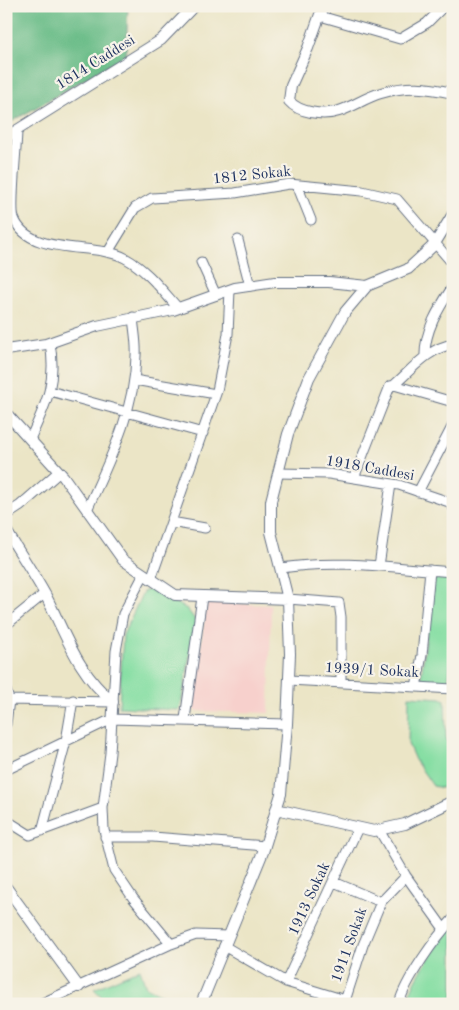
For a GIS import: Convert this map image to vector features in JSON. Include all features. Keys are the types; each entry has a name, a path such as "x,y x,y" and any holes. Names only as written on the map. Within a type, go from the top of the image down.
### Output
{"street":[{"name":"1814 Caddesi","path":"6,137 162,40 194,6"},
{"path":"444,6 427,23 400,39 321,11 308,48 290,86 289,102 294,108 309,112 337,112 380,93 423,86 453,92"},
{"path":"18,130 14,218 25,233 48,244 108,252 125,258 151,277 178,308"},
{"name":"1812 Sokak","path":"108,252 135,208 152,198 235,194 289,184 362,191 397,199 434,245 453,264"},
{"path":"297,185 311,220"},
{"path":"201,1004 265,846 281,794 289,680 288,599 271,532 271,501 288,434 310,378 345,312 367,286 408,269 434,245 453,214"},
{"path":"238,240 250,286"},
{"path":"201,262 216,295"},
{"path":"6,350 50,343 97,326 178,308 230,290 250,286 275,282 329,282 367,286"},
{"path":"425,357 425,341 428,332 453,286"},
{"path":"171,944 133,898 114,870 105,837 103,808 112,719 116,651 123,614 148,577 171,522 204,433 216,394 228,334 230,290"},
{"path":"87,510 120,438 127,412 134,380 136,356 133,317"},
{"path":"30,439 50,391 54,364 50,343"},
{"path":"354,478 389,389 425,357 441,346 453,344"},
{"path":"134,380 216,394"},
{"path":"394,385 453,402"},
{"path":"50,391 204,433"},
{"path":"6,413 59,472 123,560 175,595 288,599 339,603 341,617 341,683"},
{"path":"418,492 453,426"},
{"path":"6,515 20,506 59,472"},
{"name":"1918 Caddesi","path":"278,474 329,474 390,484 450,502 453,506"},
{"path":"379,566 390,484"},
{"path":"171,522 205,528"},
{"path":"6,530 44,594 69,646 87,676 113,702"},
{"path":"281,568 304,564 413,567 453,572"},
{"path":"416,687 422,655 430,570"},
{"path":"6,625 44,594"},
{"path":"185,719 202,597"},
{"name":"1939/1 Sokak","path":"289,680 453,689"},
{"path":"6,690 9,700 6,724"},
{"path":"9,700 113,702"},
{"path":"42,831 66,741 73,700"},
{"path":"6,770 112,719 185,719 287,724"},
{"path":"276,809 374,831 405,824 453,801"},
{"path":"6,820 30,835 103,808"},
{"name":"1913 Sokak","path":"286,982 358,828"},
{"path":"379,830 406,876 444,929"},
{"path":"105,837 153,837 265,846"},
{"name":"1911 Sokak","path":"344,1002 362,945 380,902 406,876"},
{"path":"334,882 380,902"},
{"path":"7,890 79,987"},
{"path":"399,1004 405,987 444,929 453,919"},
{"path":"40,1004 171,944 196,935 226,941 286,982 344,1002"}],"shaded area":[{"path":"207,603 271,605 269,713 194,711 194,692"}],"green space":[{"path":"6,6 128,6 126,55 6,125"},
{"path":"439,574 453,577 453,649 448,681 443,685 424,683 421,679 433,585 435,578"},
{"path":"151,589 187,609 196,621 180,710 119,707 123,635 143,592"},
{"path":"409,696 441,698 445,700 446,737 453,759 453,791 449,792 443,788 433,786 415,760 408,744"},
{"path":"453,925 453,1004 406,1004 420,972"},
{"path":"140,969 146,987 182,1004 109,1004 94,989"}]}
